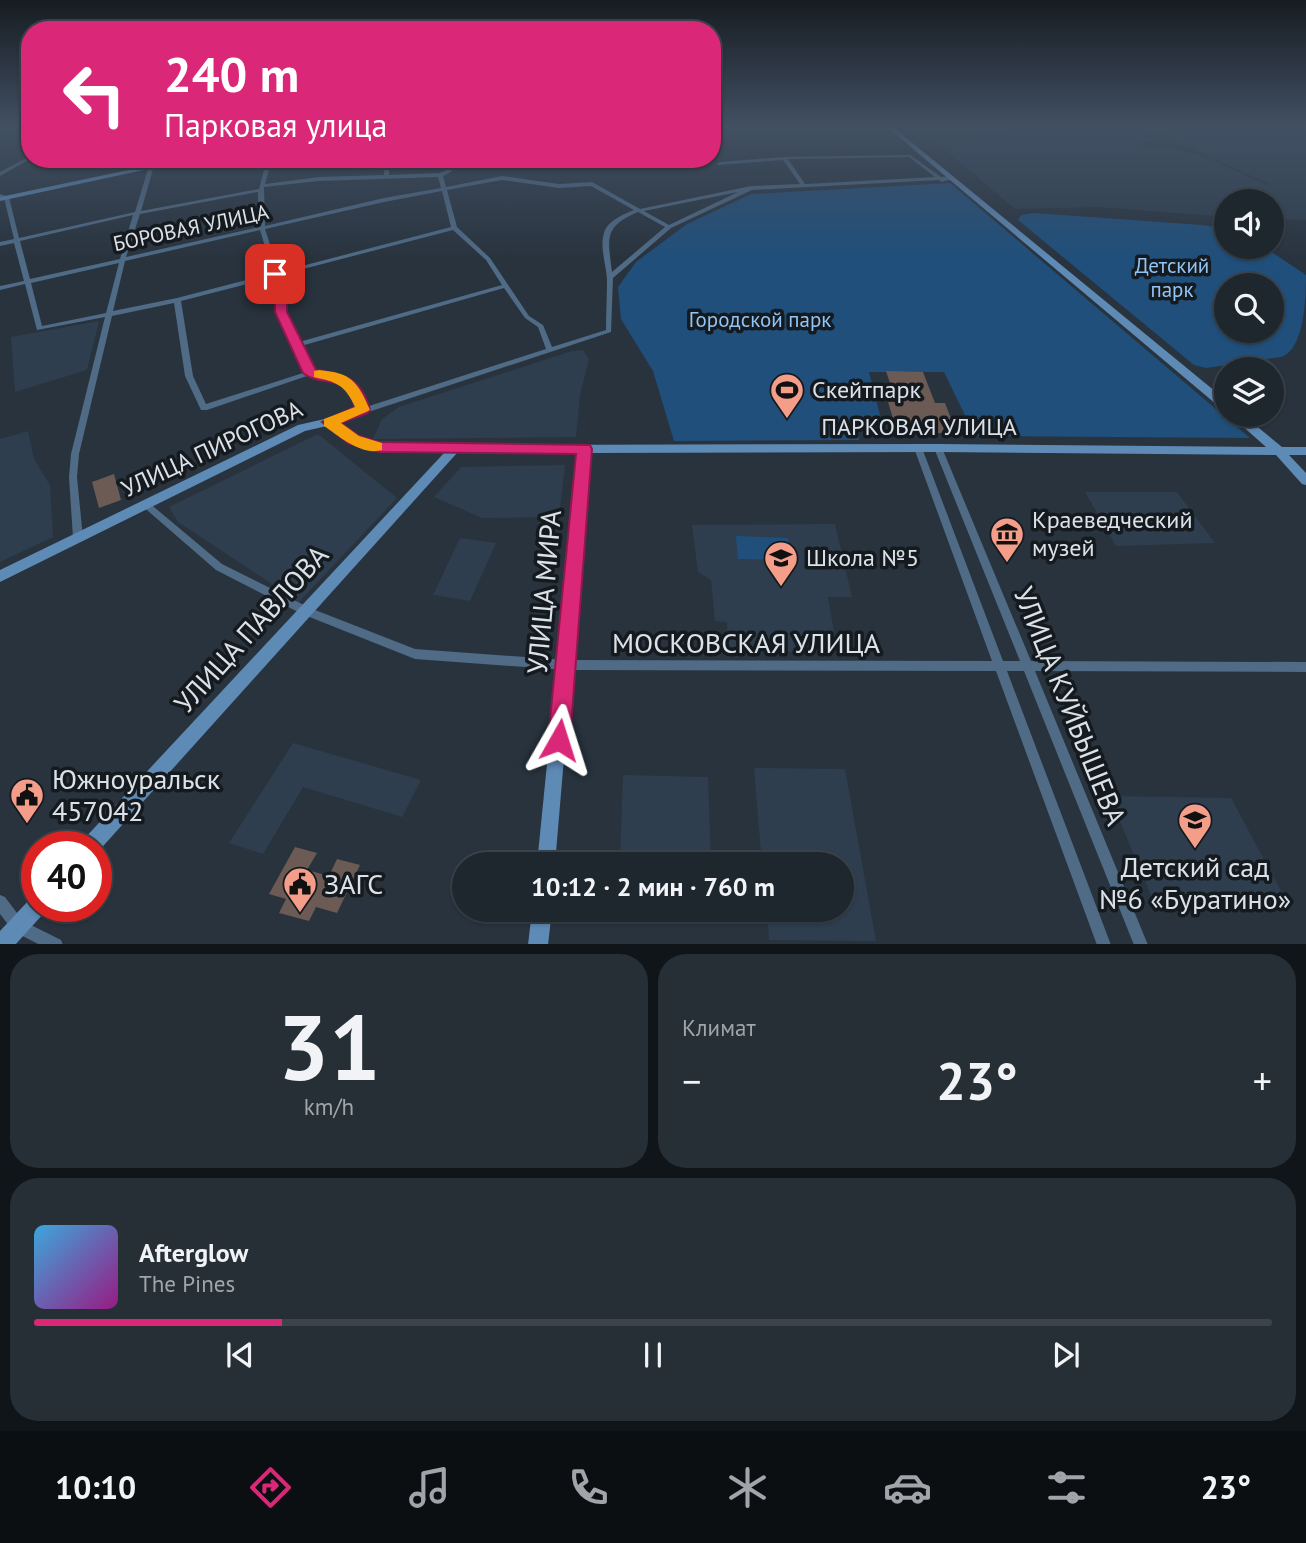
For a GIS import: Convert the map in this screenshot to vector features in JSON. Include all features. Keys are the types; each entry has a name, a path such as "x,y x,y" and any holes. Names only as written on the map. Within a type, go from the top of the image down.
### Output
{"street":[{"path":"116,171 2,197 28,281 39,329 177,300 454,229"},
{"path":"78,538 72,477 75,454 123,258 150,171"},
{"path":"267,171 262,188 262,228 281,287 281,312 310,373"},
{"path":"386,171 386,177"},
{"path":"0,244 262,188 320,179 440,175 449,171"},
{"path":"793,171 803,185"},
{"path":"935,171 947,179"},
{"path":"938,171 1214,396"},
{"path":"440,175 454,229 488,259 527,317 541,326 549,349"},
{"name":"БОРОВАЯ УЛИЦА","path":"0,288 123,258 502,178 558,187 592,184 636,211 670,227"},
{"path":"610,277 605,233 609,225 620,217 636,211 695,197 751,188 947,179"},
{"path":"610,277 670,227 751,188"},
{"name":"УЛИЦА ПИРОГОВА","path":"0,576 302,428 329,422 609,331 610,277"},
{"path":"297,345 505,286"},
{"path":"177,300 189,376 204,408 310,373 344,379 359,396 363,410"},
{"name":"ПАРКОВАЯ УЛИЦА","path":"329,422 353,440 371,446 454,449 938,448 1306,451"},
{"path":"1250,427 1278,450 1306,481"},
{"name":"УЛИЦА КУЙБЫШЕВА","path":"918,448 1104,944"},
{"name":"УЛИЦА КУЙБЫШЕВА","path":"938,448 1141,944"},
{"name":"УЛИЦА ПАВЛОВА","path":"105,831 454,449"},
{"name":"УЛИЦА МИРА","path":"547,852 584,449"},
{"name":"МОСКОВСКАЯ УЛИЦА","path":"145,504 219,567 306,611 415,654 566,665 1306,667"},
{"path":"0,902 18,926 56,944"},
{"path":"2,944 22,922"},
{"path":"538,944 541,922"}],"shaded area":[{"path":"970,171 1237,171 1265,184 1279,182 1267,183 1241,171 1306,171 1306,220 1284,219 1284,189 1214,189 1214,216 1099,207 1015,209"},
{"path":"99,321 87,370 15,392 11,337"},
{"path":"583,350 589,359 580,395 576,437 373,439 382,419 399,407 572,351"},
{"path":"28,431 34,459 50,485 53,537 0,562 0,439"},
{"path":"318,434 397,498 299,602 178,522 169,507"},
{"path":"565,465 559,517 482,518 434,497 461,467"},
{"path":"1085,492 1177,492 1215,543 1116,546"},
{"name":"Школа №5","path":"835,524 852,597 828,597 837,650 728,654 727,622 715,621 711,580 698,572 692,525"},
{"path":"460,538 496,543 470,601 433,595"},
{"path":"293,743 421,780 402,817 303,787 263,854 229,843"},
{"path":"754,768 845,769 876,941 769,940 768,922 854,922 854,852 761,852"},
{"path":"623,775 708,777 711,852 620,852"},
{"name":"Детский сад №6 «Буратино»","path":"1109,796 1231,798 1288,904 1154,902"}],"green space":[{"name":"Городской парк","path":"950,183 1214,407 1214,427 1237,427 1250,438 975,436 944,372 869,372 883,427 858,427 859,440 674,441 653,371 621,319 618,287 636,262 687,224 751,194"},
{"name":"Детский парк","path":"1034,213 1214,227 1214,259 1282,259 1306,275 1302,321 1295,344 1281,357 1214,357 1214,367 1194,365 1018,220 1021,215"},
{"path":"736,536 788,538 791,560 738,559"}],"building":[{"path":"886,371 923,372 935,403 945,403 955,429 943,429 944,433 910,433 908,428 896,428 888,402 896,402"},
{"path":"114,474 121,500 99,508 92,482"},
{"path":"295,847 317,853 307,870 329,876 337,859 360,865 337,913 316,907 309,921 279,913 286,899 269,894"}],"slow traffic":[{"path":"319,374 344,379 359,396 363,410 329,422 353,440 377,447"}],"place":[{"name":"Скейтпарк","path":"787,420"},
{"name":"Краеведческий музей","path":"1007,564"},
{"name":"Школа №5","path":"781,588"},
{"name":"Южноуральск 457042","path":"27,825"},
{"name":"Детский сад №6 «Буратино»","path":"1195,850"},
{"name":"ЗАГС","path":"300,914"}],"route":[{"path":"275,274 281,287 281,312 310,373 344,379 359,396 363,410 329,422 353,440 379,447 584,449 559,740"}]}
